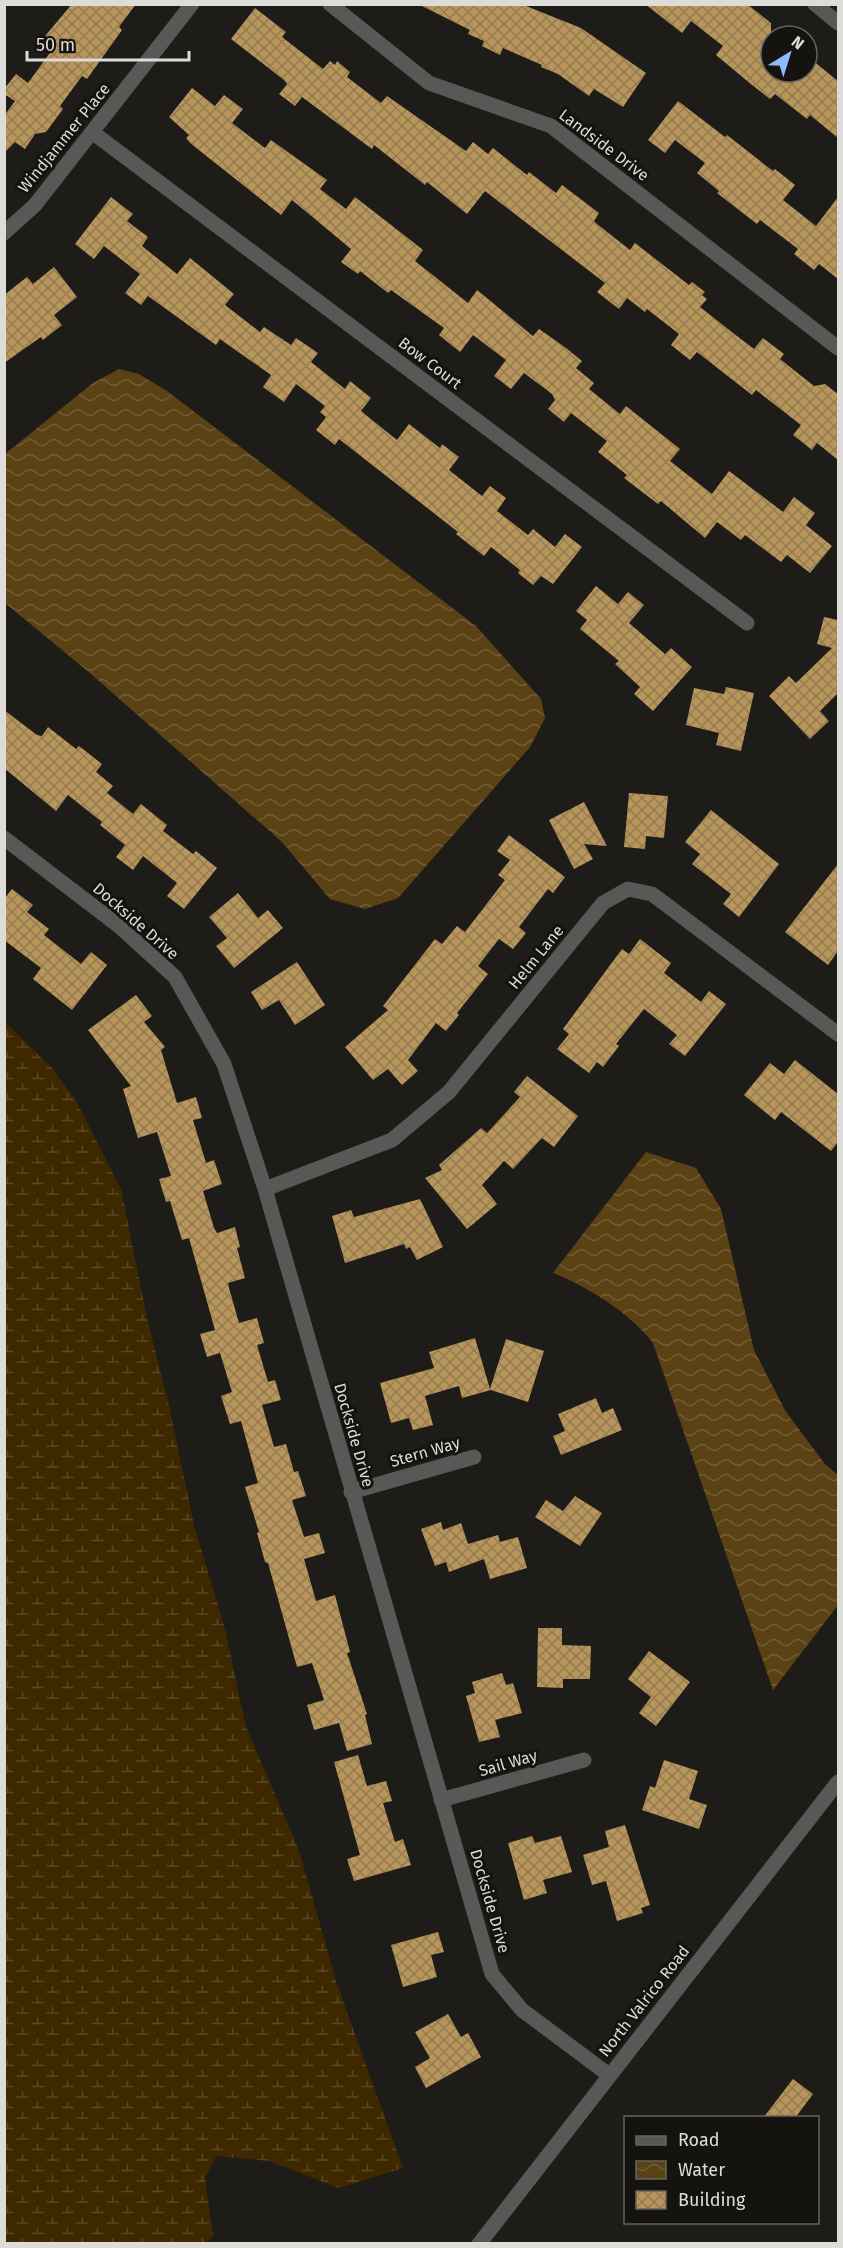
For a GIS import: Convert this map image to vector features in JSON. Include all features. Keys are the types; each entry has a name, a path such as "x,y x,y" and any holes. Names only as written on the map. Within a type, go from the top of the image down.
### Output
{"street":[{"name":"Windjammer Place","path":"4,233 35,204 192,4"},
{"name":"Landside Drive","path":"330,4 429,83 551,126 838,348"},
{"path":"815,4 838,23"},
{"name":"Bow Court","path":"92,132 747,623"},
{"name":"Dockside Drive","path":"4,838 119,926 175,977 224,1064 265,1189 492,1974 522,2010 609,2075"},
{"name":"Helm Lane","path":"265,1189 392,1140 449,1092 603,903 628,889 652,894 838,1032"},
{"name":"Stern Way","path":"351,1492 474,1457"},
{"name":"Sail Way","path":"441,1800 584,1760"},
{"name":"North Valrico Road","path":"479,2244 838,1782"}],"green space":[{"path":"5,1022 53,1069 76,1101 121,1189 147,1318 169,1406 194,1525 225,1629 246,1727 299,1850 337,1984 403,2168 339,2188 269,2161 216,2156 205,2178 213,2235 206,2243 5,2243"}],"water":[{"path":"119,369 139,374 167,391 476,626 541,699 545,718 530,747 398,898 365,909 330,899 282,842 91,674 5,603 5,454 93,383"},
{"path":"646,1152 696,1168 721,1209 754,1350 786,1412 825,1464 838,1475 838,1605 773,1690 653,1343 633,1322 607,1302 580,1285 553,1273"}],"building":[{"path":"72,4 136,4 119,27 122,30 87,79 82,76 60,106 63,109 46,132 35,134 25,149 15,142 4,153 4,116 15,101 4,94 4,89 16,74 28,83 52,50 40,42"},
{"path":"418,4 521,4 581,28 646,73 623,107 594,89 589,96 558,74 541,67 542,65 503,48 500,55 482,46 484,41 468,34 470,30"},
{"path":"645,4 747,4 771,23 759,24 759,84 819,84 819,66 838,81 838,138 810,115 807,119 775,94 770,99 752,85 716,55 723,46 691,21 682,33"},
{"path":"255,8 286,32 282,37 323,69 330,61 335,65 337,61 350,72 347,77 381,103 387,96 466,151 473,142 488,154 493,148 527,175 529,172 556,193 562,185 599,213 594,221 630,250 635,243 689,285 692,282 705,292 702,295 707,299 700,307 754,349 763,338 784,354 780,359 814,386 825,384 838,394 838,460 817,443 812,450 793,435 801,425 756,390 752,395 697,352 690,360 671,345 679,334 647,309 645,312 627,298 619,309 597,292 605,283 485,191 467,214 427,182 425,185 374,145 372,149 302,97 295,106 279,94 287,84 284,80 231,39"},
{"path":"192,88 215,106 224,95 243,109 232,123 265,148 271,140 327,180 320,189 346,209 355,197 423,250 415,261 468,303 477,290 533,336 539,329 566,348 582,361 576,368 594,383 589,389 620,414 626,406 680,449 670,461 712,494 729,471 783,512 794,497 815,513 806,525 832,546 810,573 787,555 781,562 745,535 741,540 717,522 705,538 661,501 658,504 624,478 627,475 598,452 607,441 571,413 564,422 548,409 555,400 552,394 524,373 511,389 494,376 506,360 473,335 460,352 439,335 444,328 391,290 388,293 360,271 358,274 341,262 351,249 292,200 281,215 190,143 186,138 189,135 169,117"},
{"path":"678,101 725,137 727,135 795,185 783,200 816,226 838,197 838,279 819,264 814,270 794,254 798,249 760,220 757,224 717,193 719,191 697,173 705,163 675,140 665,153 648,140"},
{"path":"111,197 133,214 127,221 148,237 142,246 177,274 190,258 234,294 225,305 260,332 264,327 291,345 296,338 318,353 311,362 345,389 350,381 371,398 361,411 397,440 409,424 440,448 442,444 459,457 449,470 482,496 490,486 506,498 497,511 528,535 533,529 555,547 565,534 582,547 553,584 541,576 533,585 518,573 520,570 491,547 484,556 456,534 458,532 339,439 335,445 316,430 326,417 320,412 325,406 296,384 284,402 263,387 271,375 220,339 216,345 148,296 141,305 125,293 140,274 104,246 94,259 75,244"},
{"path":"54,267 77,297 54,315 62,325 43,340 41,337 4,363 4,295 27,277 33,284"},
{"path":"596,586 618,604 628,592 644,605 629,623 665,654 671,648 692,667 653,711 634,694 640,687 615,664 619,661 580,629 587,620 576,611"},
{"path":"824,617 838,620 838,693 820,711 829,721 810,739 769,696 789,676 796,683 832,648 817,644"},
{"path":"726,687 754,693 741,751 716,745 719,733 686,725 694,688 724,694"},
{"path":"4,710 37,735 42,736 48,727 76,749 79,746 102,764 96,772 113,786 107,793 133,814 141,804 167,825 163,831 193,854 196,851 217,868 184,909 167,896 177,883 143,856 133,870 116,857 125,845 100,825 102,822 68,795 56,811 4,768"},
{"path":"629,793 668,796 664,838 646,836 645,849 624,847"},
{"path":"584,802 607,846 584,844 593,859 574,869 549,820"},
{"path":"711,810 779,864 739,917 723,904 731,894 692,864 700,854 685,842"},
{"path":"509,835 565,877 553,893 548,889 519,927 526,933 513,949 499,939 478,966 488,974 457,1013 459,1015 446,1031 436,1023 408,1060 418,1071 402,1085 388,1069 373,1080 345,1047 388,1010 383,1006 435,939 442,944 457,926 465,932 505,880 498,875 510,860 497,851"},
{"path":"838,864 838,951 828,965 785,932"},
{"path":"12,889 33,905 27,912 49,929 44,935 81,964 91,952 107,965 72,1010 33,979 41,968 4,940 4,899"},
{"path":"238,893 258,918 268,910 283,928 234,968 216,946 227,938 209,917"},
{"path":"640,939 671,963 664,973 701,1002 709,991 726,1004 685,1056 669,1044 677,1035 644,1009 616,1044 619,1046 603,1067 597,1062 589,1073 557,1049 569,1034 563,1029 622,949 629,954"},
{"path":"297,962 325,1005 295,1025 279,1000 262,1010 251,992"},
{"path":"136,995 152,1016 144,1022 165,1047 161,1050 177,1103 196,1097 202,1118 193,1120 206,1163 214,1160 222,1184 203,1191 217,1233 235,1227 240,1247 237,1248 245,1278 228,1283 229,1288 239,1323 257,1318 264,1343 257,1345 268,1382 275,1380 281,1400 262,1405 274,1447 286,1444 294,1472 298,1471 306,1496 292,1500 304,1537 319,1533 325,1553 304,1559 316,1601 335,1595 350,1652 347,1653 367,1714 365,1715 372,1744 347,1751 339,1723 314,1730 307,1705 324,1700 312,1663 297,1667 268,1563 265,1562 257,1533 259,1532 245,1487 258,1483 241,1421 230,1424 221,1396 232,1392 220,1353 207,1357 200,1334 215,1330 189,1238 182,1240 170,1201 166,1202 159,1179 171,1176 157,1132 138,1138 123,1089 131,1086 88,1030"},
{"path":"795,1060 838,1094 838,1142 831,1151 781,1112 775,1120 744,1095 770,1063 784,1074"},
{"path":"527,1076 578,1116 554,1147 542,1138 513,1169 504,1161 482,1185 497,1204 467,1229 425,1178 442,1170 439,1165 481,1128 487,1133 520,1097 514,1092"},
{"path":"420,1199 443,1247 417,1260 410,1247 406,1249 404,1244 345,1263 332,1216 351,1210 354,1217"},
{"path":"475,1338 490,1389 506,1339 544,1351 528,1402 491,1390 462,1398 459,1386 425,1396 433,1425 413,1430 409,1418 391,1423 380,1383 434,1368 429,1352"},
{"path":"596,1398 602,1413 613,1408 622,1430 561,1455 553,1436 565,1431 558,1414"},
{"path":"575,1496 602,1513 580,1546 535,1517 546,1500 563,1511"},
{"path":"441,1522 443,1530 461,1523 468,1544 498,1535 500,1542 518,1537 527,1568 490,1579 484,1559 449,1572 446,1562 435,1566 421,1529"},
{"path":"538,1628 562,1628 562,1645 591,1646 590,1679 563,1679 563,1688 537,1687"},
{"path":"649,1651 690,1682 656,1726 639,1713 651,1697 628,1679"},
{"path":"502,1673 506,1685 513,1683 522,1713 495,1720 500,1737 479,1742 466,1696 475,1693 472,1682"},
{"path":"358,1755 367,1786 386,1781 392,1801 383,1803 395,1842 403,1839 411,1865 354,1881 347,1859 360,1855 334,1762"},
{"path":"664,1760 698,1771 689,1799 707,1805 699,1829 642,1810 650,1786 655,1788"},
{"path":"625,1825 650,1905 641,1908 643,1913 617,1921 606,1881 592,1885 583,1855 609,1847 605,1831"},
{"path":"532,1836 535,1843 561,1836 572,1872 543,1880 547,1893 524,1900 508,1843"},
{"path":"438,1932 444,1952 431,1955 437,1977 403,1987 391,1945"},
{"path":"448,2014 461,2037 468,2033 481,2057 426,2088 415,2067 430,2058 415,2032"},
{"path":"793,2079 813,2094 796,2116 765,2116"}]}
